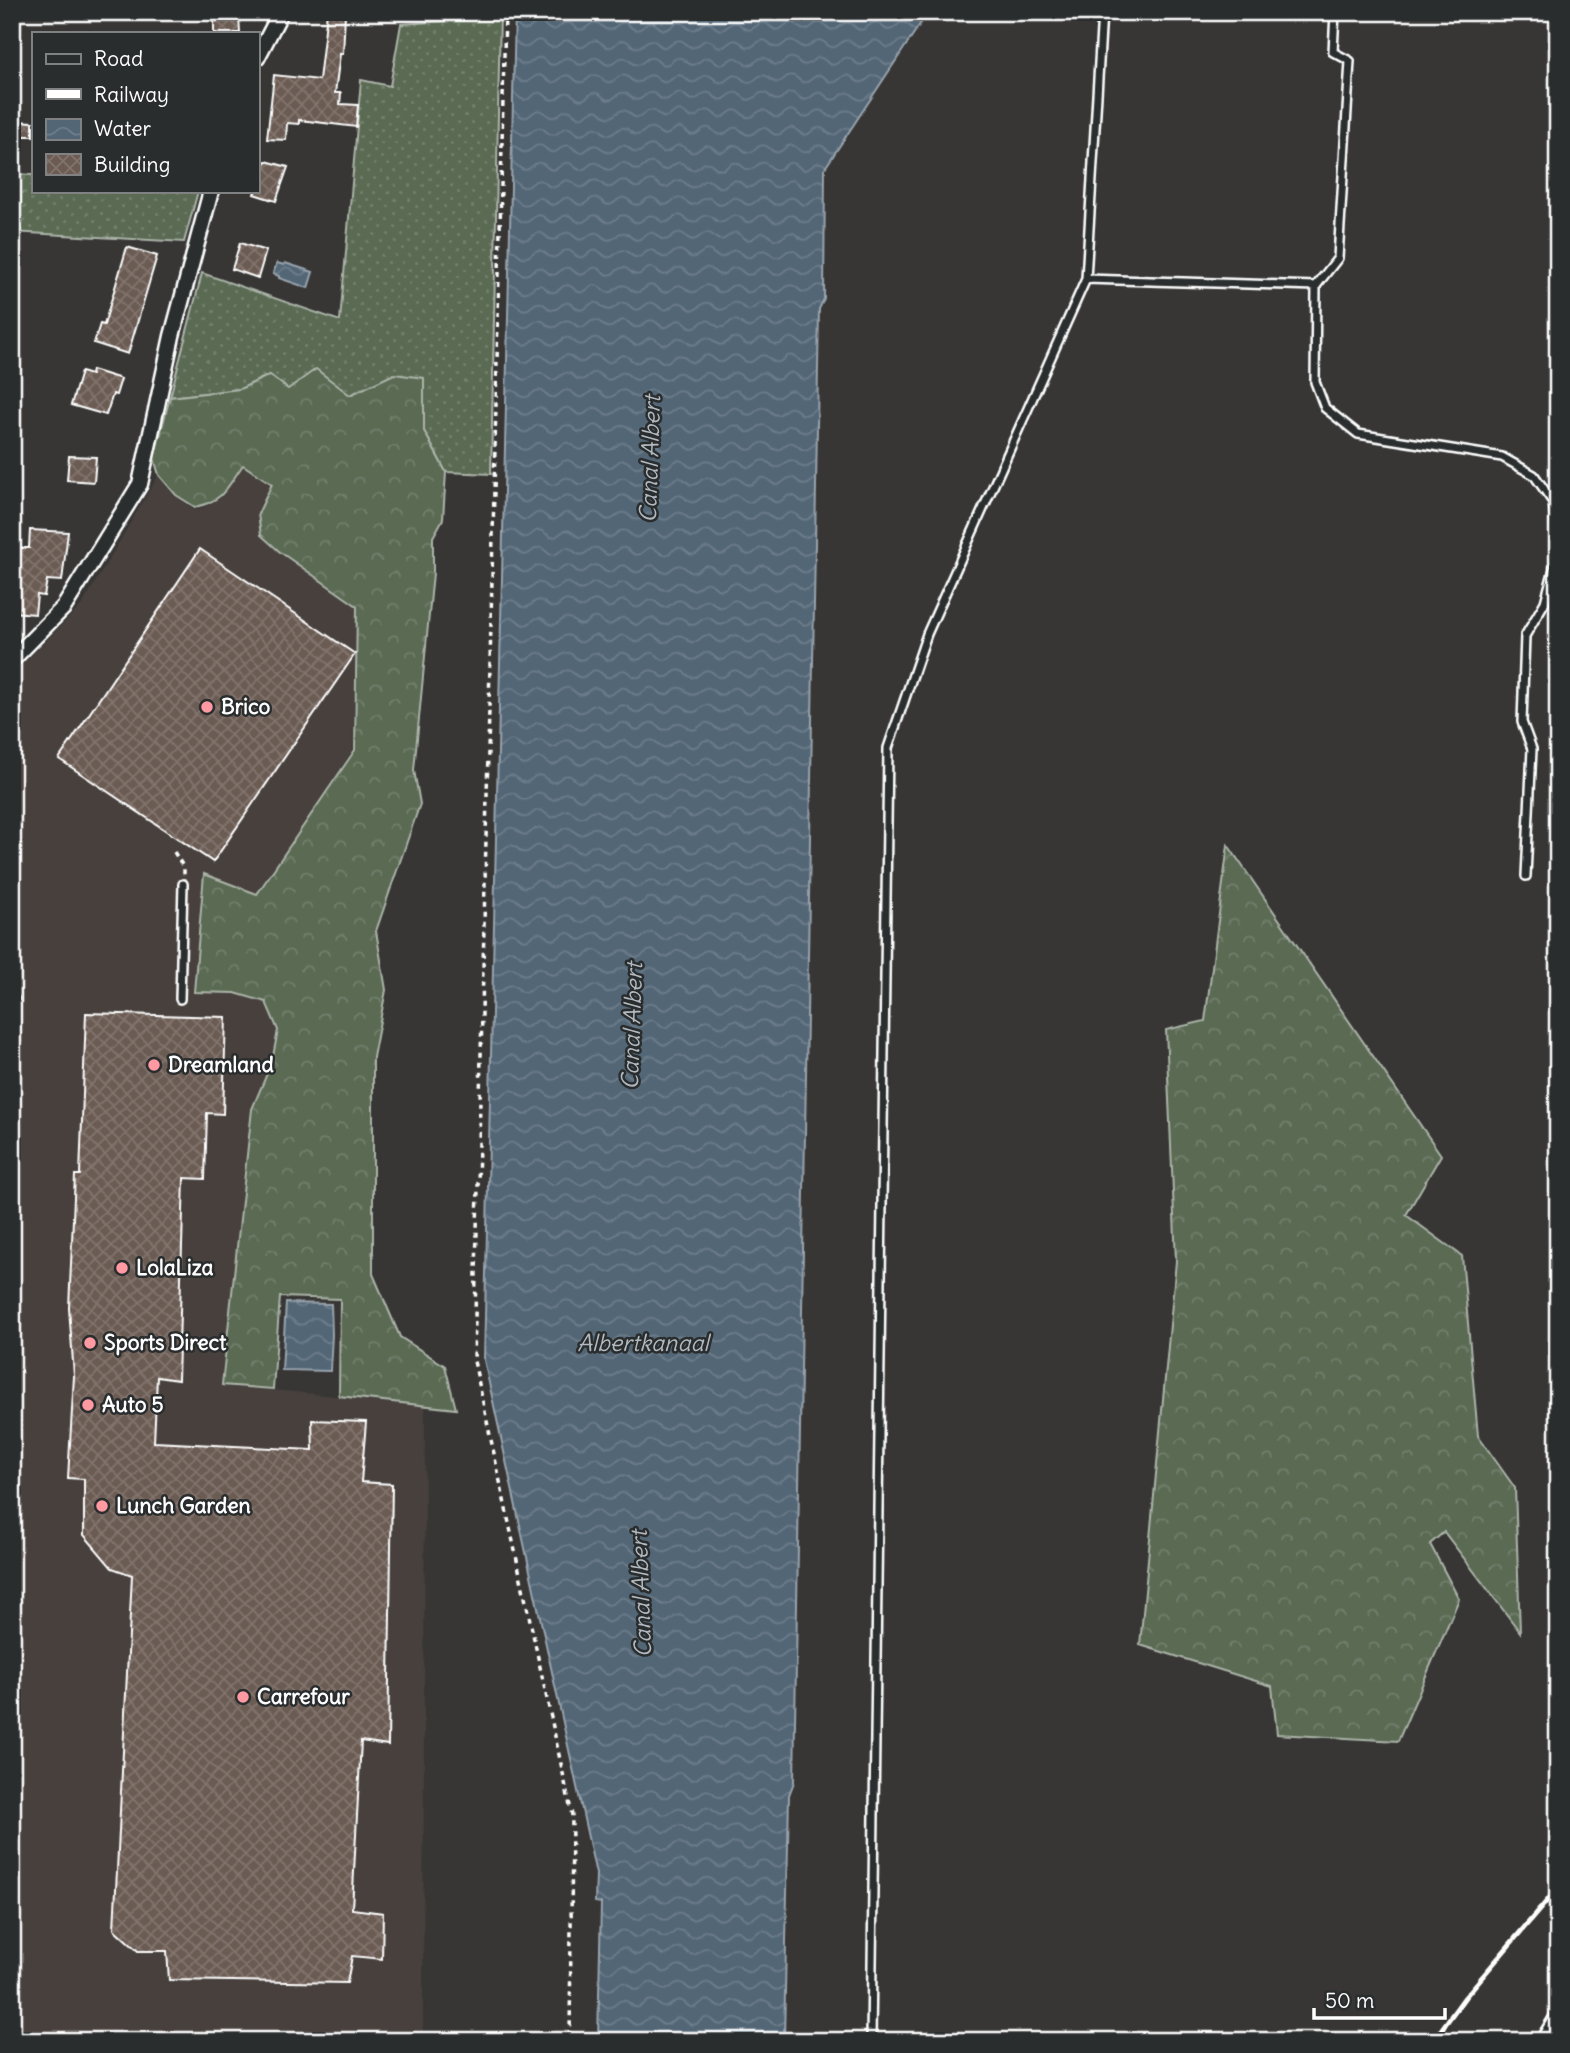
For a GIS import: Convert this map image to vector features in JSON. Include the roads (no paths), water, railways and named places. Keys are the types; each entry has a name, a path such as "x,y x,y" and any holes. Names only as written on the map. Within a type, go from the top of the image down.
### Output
{"street":[{"path":"259,54 281,12"},
{"path":"12,660 64,607 140,484 172,336 211,192"}],"lane":[{"path":"870,2041 887,748 927,634 1086,279 1102,13 1073,12"},
{"path":"1335,12 1333,52 1350,61 1338,258 1315,286 1315,382 1325,408 1358,434 1502,457 1534,475 1553,502 1558,541"},
{"path":"1086,279 1315,286"},
{"path":"1525,876 1532,749 1522,722 1525,636 1545,602 1558,554"},
{"path":"180,999 184,880"},
{"path":"1539,2041 1558,2010"}],"water":[{"name":"Albertkanaal","path":"515,12 928,12 825,168 824,299 819,309 794,1782 789,1795 784,2041 598,2041 601,1903 595,1902 596,1874 484,1360"},
{"path":"277,263 313,272 308,288 273,274"},
{"path":"286,1303 331,1304 330,1371 282,1370"}],"railway":[{"path":"1433,2041 1465,1997 1558,1888"}],"place":[{"name":"Brico","path":"207,707"},
{"name":"Dreamland","path":"154,1065"},
{"name":"LolaLiza","path":"122,1268"},
{"name":"Sports Direct","path":"90,1343"},
{"name":"Auto 5","path":"88,1405"},
{"name":"Lunch Garden","path":"102,1506"},
{"name":"Carrefour","path":"243,1697"}],"water label":[{"name":"Canal Albert","path":"650,459"},
{"name":"Canal Albert","path":"632,1026"},
{"name":"Canal Albert","path":"641,1594"}]}
